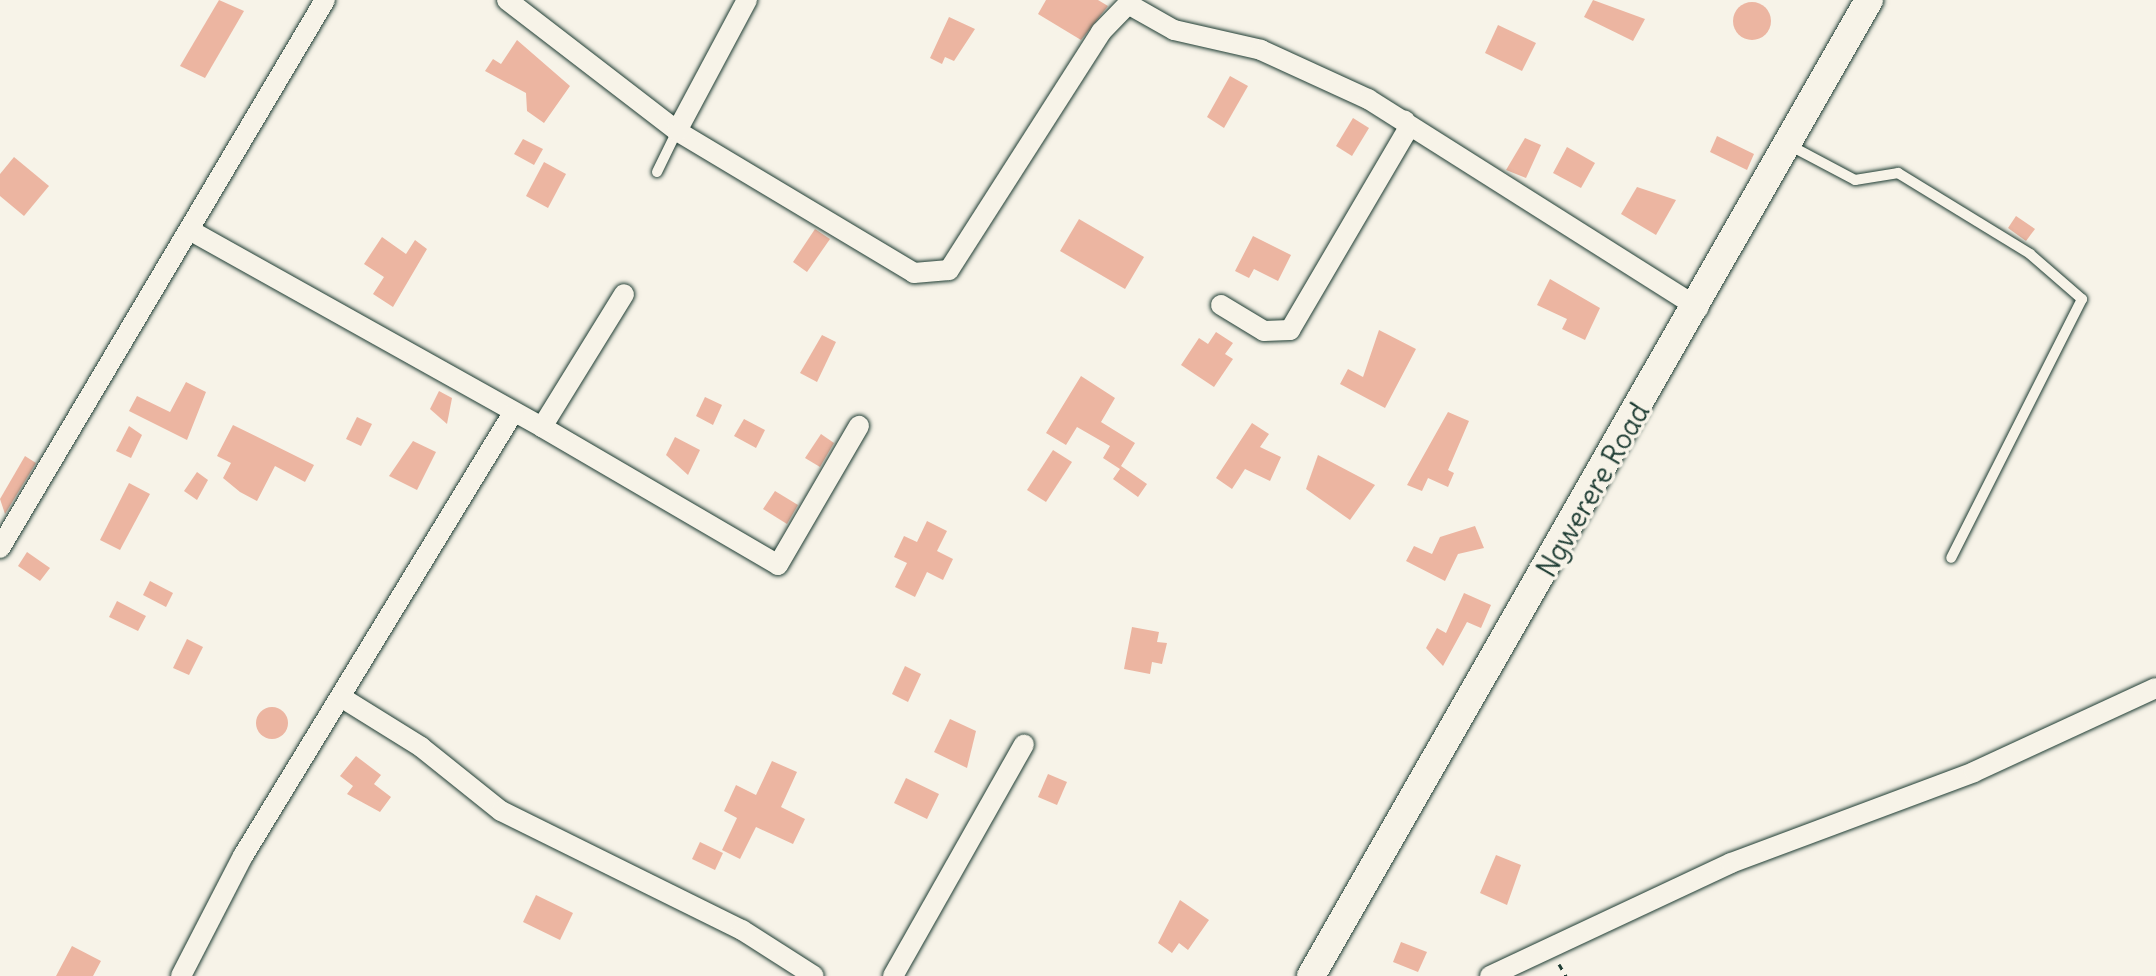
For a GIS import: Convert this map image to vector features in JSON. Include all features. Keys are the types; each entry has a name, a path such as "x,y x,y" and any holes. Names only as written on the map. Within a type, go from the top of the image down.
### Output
{"main road":[{"name":"Ngwerere Road","path":"1311,976 1699,308 1869,0"}],"street":[{"path":"0,548 193,232 325,0"},
{"path":"507,0 677,131 775,185 856,243 914,273 941,276 1101,32 1128,4 1174,30 1304,66 1405,121 1699,308"},
{"path":"677,131 747,0"},
{"path":"1221,305 1264,331 1290,330 1408,129 1405,121"},
{"path":"193,232 542,427 778,565 859,426"},
{"path":"542,427 624,294"},
{"path":"181,976 243,856 344,699 513,413"},
{"path":"1490,976 1731,863 1974,772 2156,688"},
{"path":"344,699 421,747 501,811 742,930 814,976"},
{"path":"893,976 1024,744"}],"lane":[{"path":"657,172 677,131"},
{"path":"1789,145 1855,180 1898,173 2030,254 2082,299 1951,558"}],"building":[{"path":"219,0 244,11 205,78 180,66"},
{"path":"1046,0 1098,0 1108,6 1081,40 1038,14"},
{"path":"1593,0 1645,19 1633,41 1584,17"},
{"path":"1752,2 1765,8 1771,21 1765,34 1752,40 1739,34 1733,21 1739,8"},
{"path":"949,17 975,29 954,61 945,57 942,64 930,58"},
{"path":"1498,25 1536,43 1522,71 1485,53"},
{"path":"517,40 570,86 544,123 527,111 526,93 485,71 493,59 501,64"},
{"path":"1230,76 1248,86 1224,128 1207,117"},
{"path":"1353,118 1369,128 1352,156 1336,146"},
{"path":"1717,136 1754,154 1747,170 1710,152"},
{"path":"1525,138 1541,145 1526,178 1506,170"},
{"path":"523,139 543,149 534,165 514,154"},
{"path":"1567,147 1595,163 1581,188 1553,173"},
{"path":"14,157 49,186 24,216 0,196 0,174"},
{"path":"544,162 566,174 548,208 526,196"},
{"path":"1637,187 1676,200 1656,235 1621,214"},
{"path":"2016,216 2035,229 2026,241 2008,228"},
{"path":"1079,219 1144,257 1125,289 1060,251"},
{"path":"815,229 830,239 807,272 793,262"},
{"path":"1253,236 1291,255 1278,281 1254,269 1249,278 1235,271"},
{"path":"382,237 406,254 415,240 427,249 393,307 373,294 384,277 364,264"},
{"path":"1550,279 1600,308 1585,340 1562,329 1567,319 1537,305"},
{"path":"1379,330 1416,349 1385,408 1340,384 1348,369 1363,377"},
{"path":"1216,332 1233,343 1225,354 1233,359 1214,387 1181,365 1199,338 1208,344"},
{"path":"822,335 836,342 817,382 800,373"},
{"path":"1081,376 1115,398 1101,422 1135,443 1121,466 1147,484 1138,497 1113,479 1120,469 1103,458 1110,446 1077,427 1066,445 1046,433"},
{"path":"186,382 206,392 187,440 129,411 137,396 170,412"},
{"path":"439,391 452,398 447,424 430,409"},
{"path":"705,397 722,405 713,425 696,416"},
{"path":"1448,412 1469,421 1448,470 1454,473 1448,487 1428,478 1422,491 1407,485"},
{"path":"357,417 372,424 361,446 346,439"},
{"path":"744,419 765,430 756,448 734,436"},
{"path":"1252,423 1269,434 1260,447 1281,457 1270,481 1245,469 1232,489 1216,478"},
{"path":"233,425 314,465 305,482 275,466 257,501 240,492 223,478 231,463 217,456"},
{"path":"129,426 142,435 131,458 116,451"},
{"path":"821,434 834,443 820,467 805,458"},
{"path":"675,437 700,450 688,475 666,455"},
{"path":"413,441 436,452 417,490 389,476"},
{"path":"1053,450 1072,462 1046,502 1027,490"},
{"path":"1318,455 1375,485 1350,520 1306,489"},
{"path":"25,456 36,463 5,514 0,499"},
{"path":"197,472 208,480 197,500 184,491"},
{"path":"129,483 150,494 120,550 100,540"},
{"path":"775,491 798,505 787,524 763,509"},
{"path":"927,521 947,531 937,551 953,559 943,580 927,572 915,597 895,587 907,563 894,557 904,536 917,542"},
{"path":"1475,526 1484,548 1458,554 1445,581 1406,561 1414,546 1432,554 1440,537"},
{"path":"27,552 50,568 40,581 18,566"},
{"path":"150,581 173,593 166,607 143,595"},
{"path":"1464,593 1491,605 1481,628 1467,622 1443,666 1426,648 1437,628 1446,633"},
{"path":"117,601 146,616 138,631 109,617"},
{"path":"1132,627 1159,632 1157,642 1167,643 1162,664 1152,662 1150,674 1124,669"},
{"path":"187,639 203,647 189,675 173,668"},
{"path":"905,666 921,674 908,702 892,694"},
{"path":"272,707 283,712 288,723 283,734 272,739 261,734 256,723 261,712"},
{"path":"950,719 976,731 967,768 934,752"},
{"path":"356,756 381,775 374,784 391,797 380,812 347,794 353,786 340,776"},
{"path":"772,761 797,772 781,807 805,819 793,844 756,827 740,859 722,850 737,818 724,811 736,785 756,795"},
{"path":"1048,774 1067,782 1057,805 1038,797"},
{"path":"906,778 939,794 927,819 894,803"},
{"path":"700,842 723,853 715,870 692,859"},
{"path":"1496,855 1521,865 1507,905 1480,893"},
{"path":"536,895 573,913 560,940 523,922"},
{"path":"1180,900 1209,920 1188,950 1179,943 1172,953 1158,943"},
{"path":"1401,942 1427,952 1418,972 1393,962"},
{"path":"72,946 101,961 93,976 56,976"}]}
